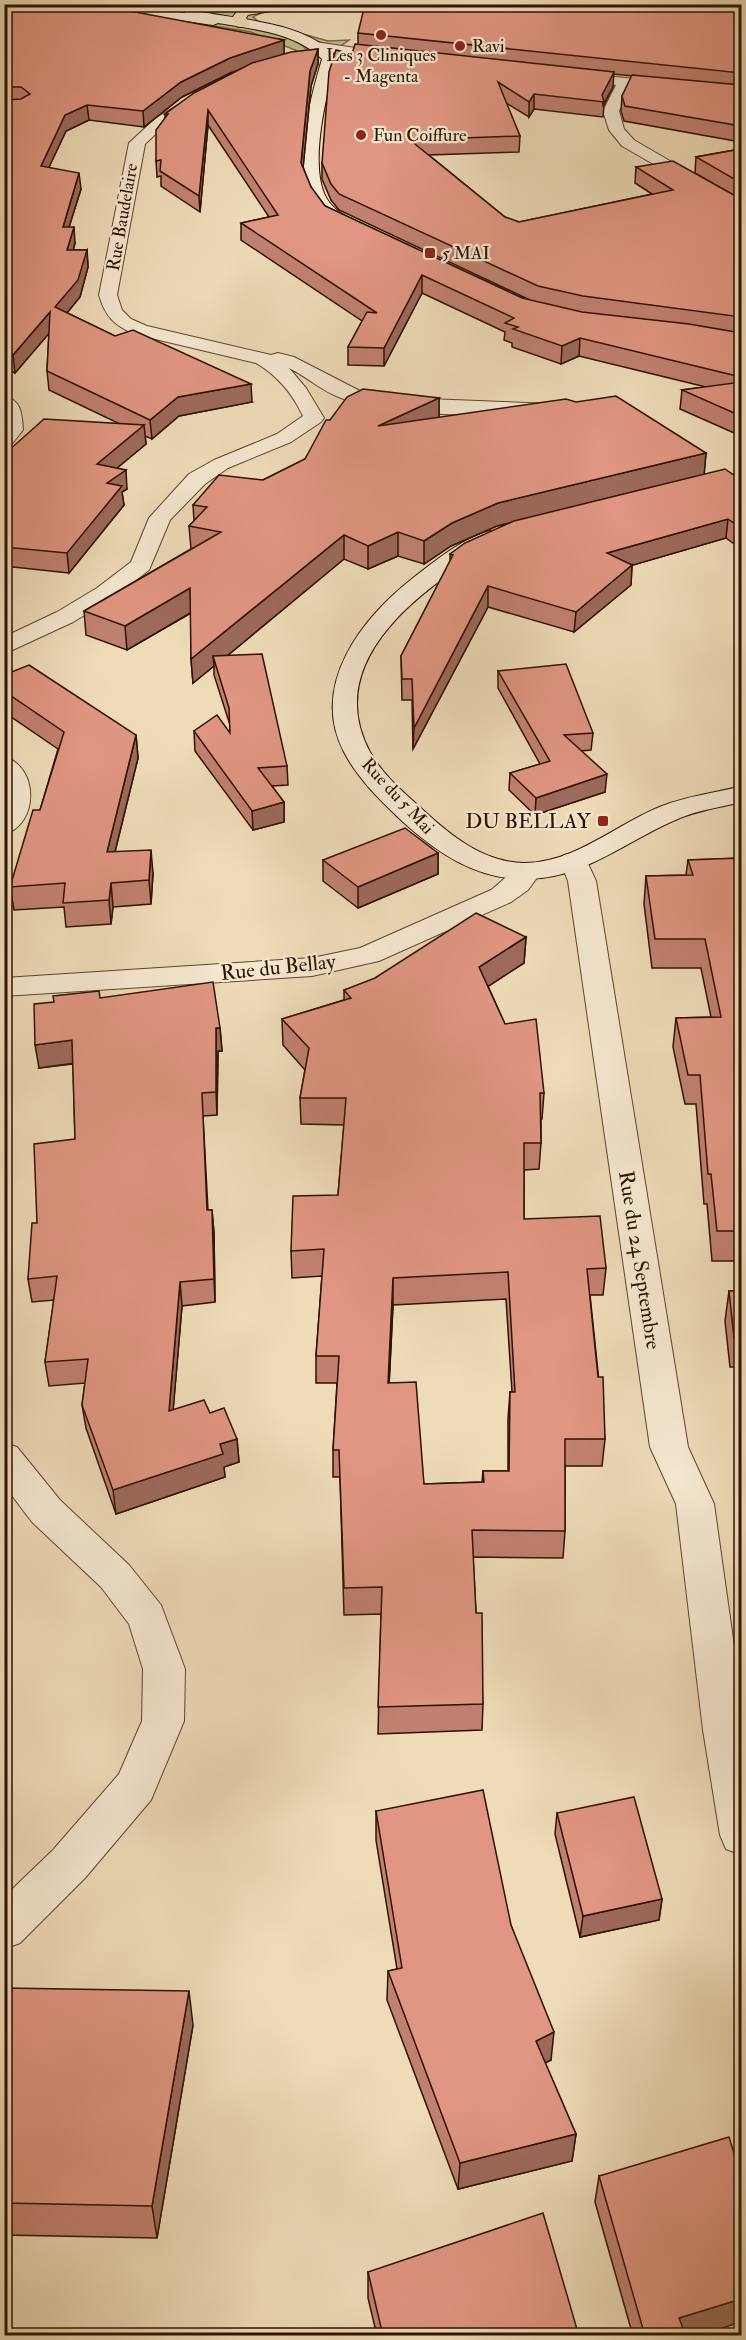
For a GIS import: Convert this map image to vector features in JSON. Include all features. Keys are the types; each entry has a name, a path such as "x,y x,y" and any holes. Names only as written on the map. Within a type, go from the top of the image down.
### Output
{"main road":[{"path":"86,4 129,9 188,4"},
{"path":"264,4 282,6"},
{"path":"304,4 312,5"},
{"path":"243,24 239,18 244,12 282,6 423,7"}],"street":[{"path":"193,4 190,7 191,12 198,15 289,35 324,54 413,60"},
{"path":"129,9 243,24"},
{"path":"300,58 356,52 383,57"},
{"path":"324,54 312,179 321,202 332,216 361,231"},
{"path":"553,75 741,94"},
{"path":"625,82 611,111 617,130 628,143 741,210"},
{"name":"Rue Baudelaire","path":"217,87 160,121 137,143 108,295 114,313 130,326 261,358 287,360 332,387 376,400 568,410"},
{"name":"Rue Baudelaire","path":"4,647 65,617 105,593 141,565 160,518 197,479 221,464 284,438 314,417 306,399 284,373 261,358"},
{"path":"4,402 11,408 13,430 4,441"},
{"name":"Rue du 5 Mai","path":"513,532 490,538 441,566 408,593 368,636 351,667 346,693 351,740 360,758 405,809 456,853 499,868 528,871 574,861"},
{"path":"4,765 17,779 19,798 15,815 4,826"},
{"path":"574,861 672,812 741,794"},
{"name":"Rue du 24 Septembre","path":"574,861 582,880 585,912 669,1447 695,1504 724,1730 741,1835"},
{"name":"Rue du Bellay","path":"4,987 312,967 369,955 501,896 518,884 528,871"},
{"path":"4,1457 46,1511 115,1576 147,1617 164,1669 163,1721 136,1786 69,1864 4,1929"}],"shaded area":[{"path":"202,4 259,6 238,11 234,17 223,18 194,9"},
{"path":"288,8 262,12 253,17 259,22 328,41 349,40 339,47 329,45 244,19 250,12"},
{"path":"310,9 342,9 344,11 333,10"},
{"path":"158,17 259,29 296,42 307,50 302,53 251,32"}],"building":[{"path":"4,4 59,4 114,8 284,40 230,58 181,82 143,111 87,105 65,115 41,166 79,173 63,227 74,227 67,250 87,250 78,280 55,307 115,336 133,330 251,384 178,397 150,420 47,371 50,312 13,355 4,351 4,100 21,99 30,94 21,87 4,87"},
{"path":"365,4 741,4 741,73 358,33"},
{"path":"355,44 614,72 602,95 604,102 534,94 529,102 498,82 520,136 410,140 505,217 519,222 673,190 636,167 673,161 741,199 741,317 583,296 538,286 339,194 331,184 322,163 329,72 336,50 352,54"},
{"path":"318,49 310,71 301,163 311,187 325,206 522,298 582,312 689,324 741,333 741,377 580,338 562,346 513,329 518,327 505,323 514,318 422,275 384,348 348,347 367,312 377,313 241,223 278,215 208,110 199,196 160,171 161,160 156,161 156,130 168,114 165,114 194,93 252,63 291,52"},
{"path":"632,75 741,85 741,126 625,106 622,96"},
{"path":"741,149 741,183 696,157"},
{"path":"741,382 741,416 682,390"},
{"path":"363,389 439,398 378,426 566,399 576,402 616,396 706,453 498,503 452,523 424,541 398,532 368,546 344,535 191,659 190,588 125,626 84,611 221,532 189,526 207,507 193,505 219,475 263,480 305,459 326,420 330,420 347,397"},
{"path":"44,419 144,425 97,464 126,470 107,483 122,486 67,553 4,547 4,451 7,452"},
{"path":"725,469 741,480 741,528 728,519 607,553 632,565 576,612 488,586 414,728 412,679 402,679 401,656 453,555 450,554 465,543 514,521"},
{"path":"262,654 287,766 258,768 284,802 252,811 194,731 217,715 230,733 229,708 213,656"},
{"path":"566,664 593,733 564,735 607,774 536,798 510,773 550,761 498,671"},
{"path":"29,665 136,735 107,852 151,850 149,880 111,883 109,900 63,903 65,883 10,887 33,810 40,810 64,732 4,691 4,675"},
{"path":"405,828 438,853 358,887 323,860"},
{"path":"741,858 741,1231 717,1231 711,1174 708,1174 700,1075 688,1075 676,1018 721,1017 705,939 655,939 646,876 693,875 688,860"},
{"path":"476,913 526,937 479,967 505,1024 536,1019 544,1093 540,1093 541,1143 524,1143 524,1219 600,1216 606,1268 587,1269 598,1377 603,1377 605,1439 565,1439 565,1531 472,1530 476,1613 482,1613 483,1704 378,1707 382,1587 344,1588 339,1450 333,1450 339,1356 316,1356 324,1249 291,1251 293,1196 338,1195 346,1098 300,1098 309,1048 282,1019 351,998 344,990 375,978","holes":["508,1272 515,1392 510,1392 509,1471 483,1471 484,1482 424,1484 416,1382 388,1383 393,1278"]},
{"path":"213,982 220,1028 216,1028 216,1092 202,1093 207,1210 212,1210 214,1279 180,1282 169,1411 204,1400 210,1413 224,1408 237,1439 220,1444 223,1454 113,1490 82,1405 88,1359 45,1362 57,1276 28,1279 32,1223 37,1223 34,1144 75,1139 72,1040 35,1045 34,1004 54,1002 53,996 99,991 100,998"},
{"path":"729,1291 741,1291 741,1348 740,1338 734,1338"},
{"path":"483,1790 511,1925 554,2032 536,2041 576,2134 460,2163 388,1971 402,1968 376,1811"},
{"path":"634,1797 662,1899 583,1916 557,1813"},
{"path":"4,1988 189,1991 152,2206 4,2203"},
{"path":"729,2137 741,2176 741,2299 679,2318 686,2336 645,2336 599,2176"},
{"path":"543,2213 579,2336 383,2336 368,2272"}],"place":[{"name":"Les 3 Cliniques - Magenta","path":"381,35"},
{"name":"Ravi","path":"460,46"},
{"name":"Fun Coiffure","path":"361,135"},
{"name":"5 MAI","path":"430,253"},
{"name":"DU BELLAY","path":"603,821"}]}
